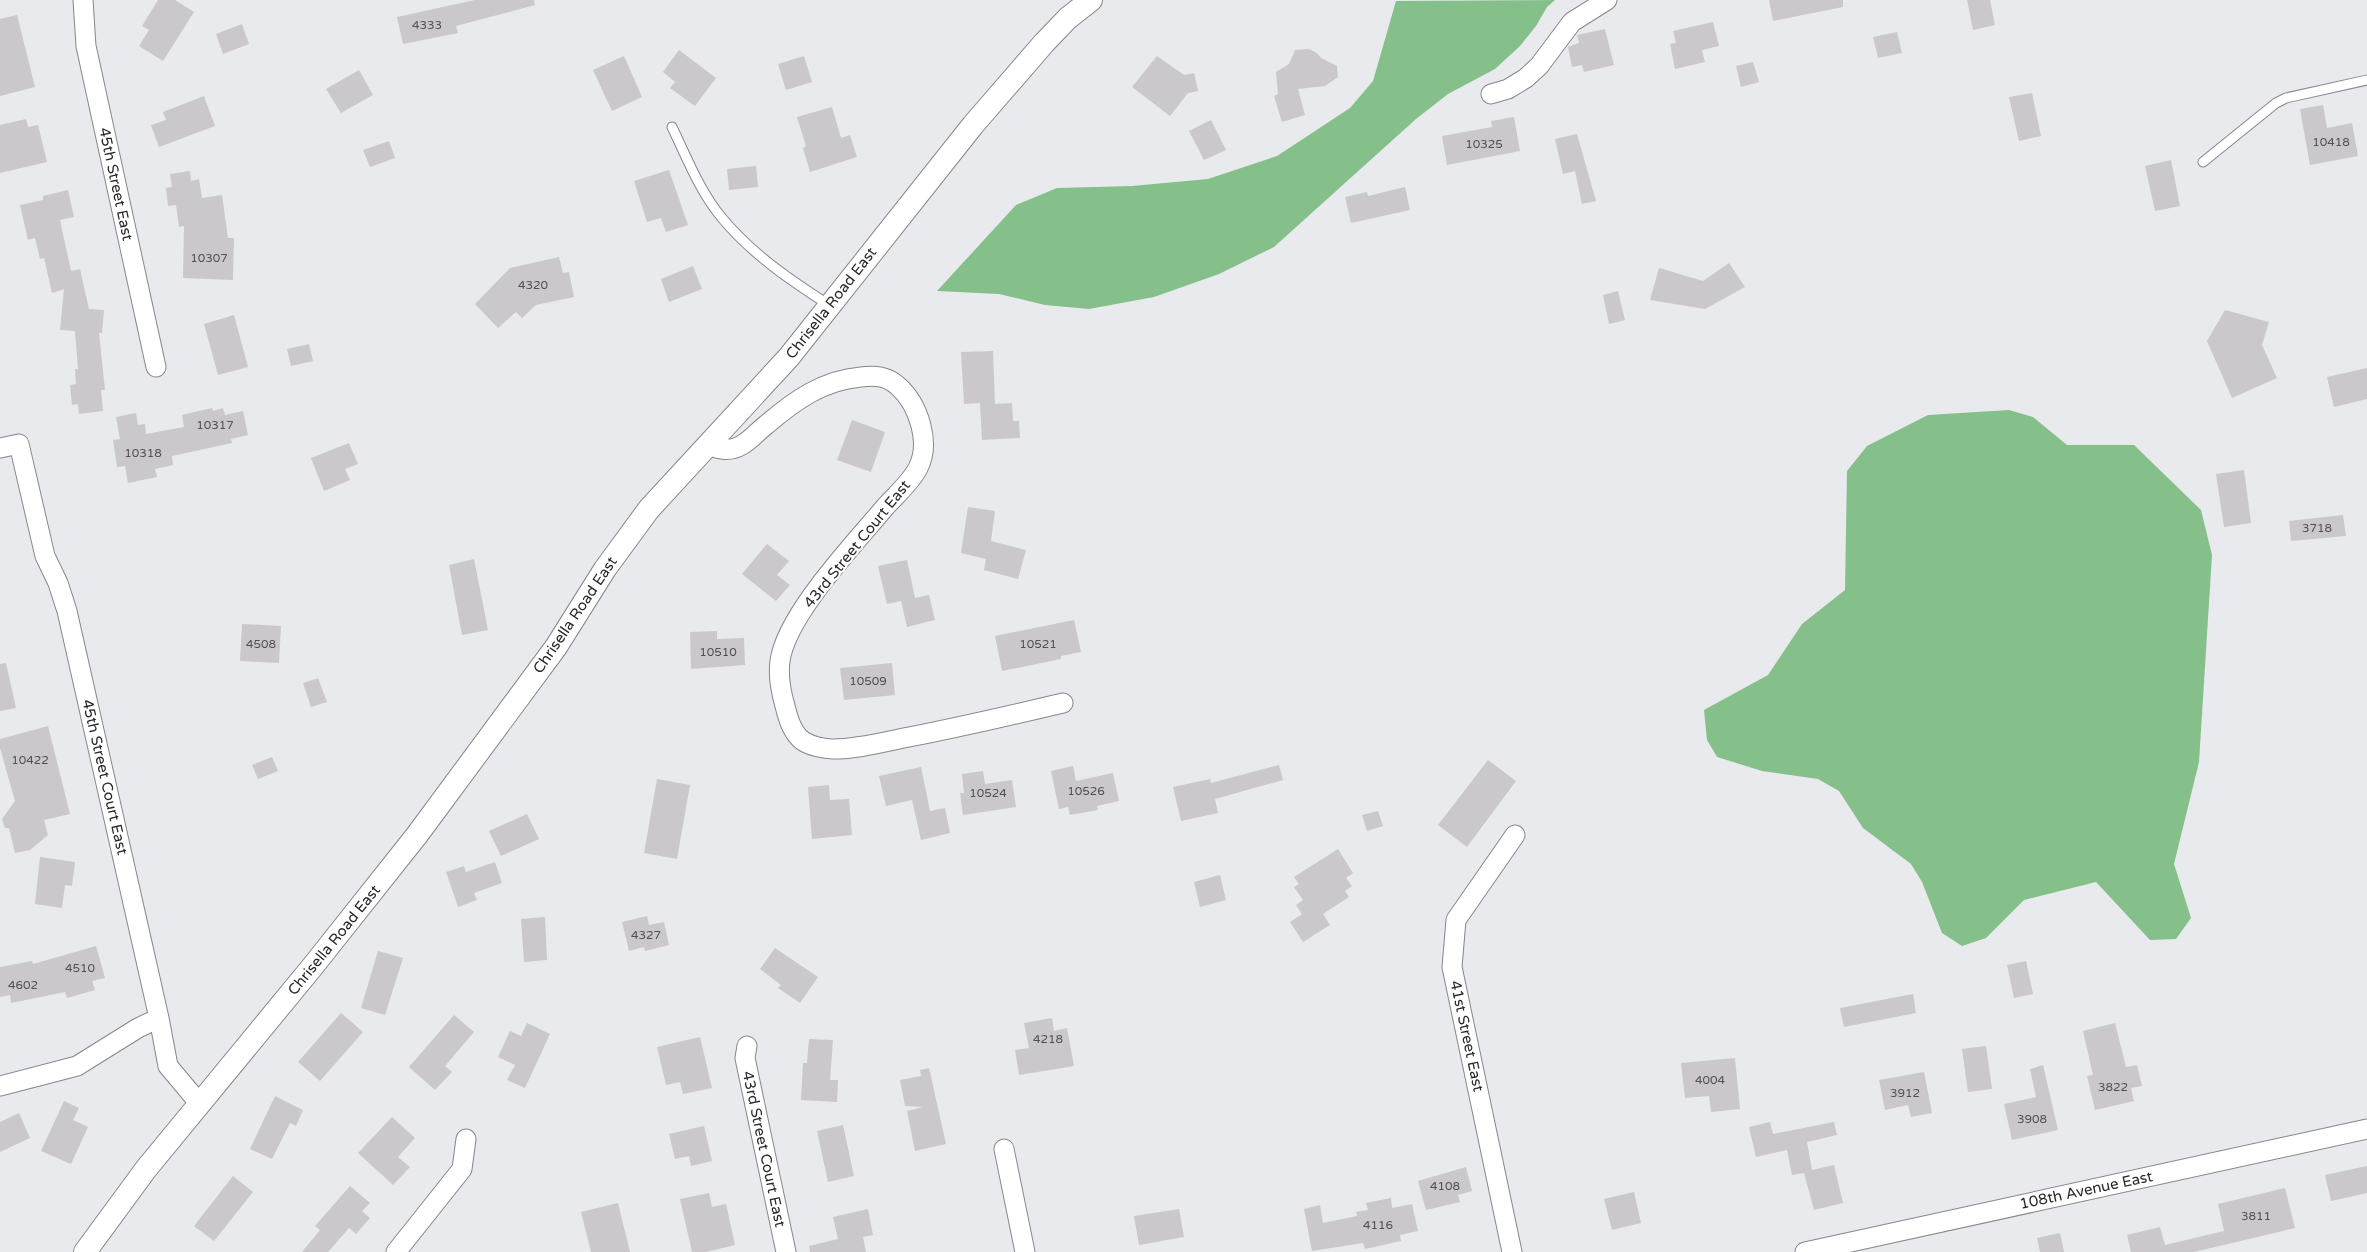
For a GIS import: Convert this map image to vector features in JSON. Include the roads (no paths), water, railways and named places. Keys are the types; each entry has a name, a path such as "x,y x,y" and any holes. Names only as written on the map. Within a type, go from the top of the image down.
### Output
{"street":[{"name":"45th Street East","path":"83,0 86,46 156,367"},
{"name":"Chrisella Road East","path":"85,1252 146,1169 418,835 556,647 604,569 643,516 783,364 973,125 1044,43 1068,18 1091,0"},
{"path":"1491,94 1508,89 1526,78 1539,66 1572,22 1607,0"},
{"name":"43rd Street Court East","path":"708,445 722,451 743,445 788,406 816,389 834,382 857,377 878,375 888,379 906,395 919,420 925,448 918,470 834,567 814,594 793,626 780,659 783,698 787,715 794,732 803,741 817,747 832,749 867,745 1063,703"},
{"name":"45th Street Court East","path":"0,448 20,444 45,556 58,583 67,611 159,1018 168,1066 199,1103"},
{"name":"41st Street East","path":"1512,1252 1452,967 1456,920 1515,835"},
{"path":"0,1086 77,1066 138,1028 159,1018"},
{"name":"43rd Street Court East","path":"747,1046 745,1058 786,1252"},
{"name":"108th Avenue East","path":"1805,1252 2367,1129"},
{"path":"396,1252 462,1169 466,1139"},
{"path":"1004,1149 1025,1252"}],"lane":[{"path":"2203,162 2276,103 2286,98 2367,80"},
{"path":"672,127 703,190 721,217 765,262 829,305"}]}
